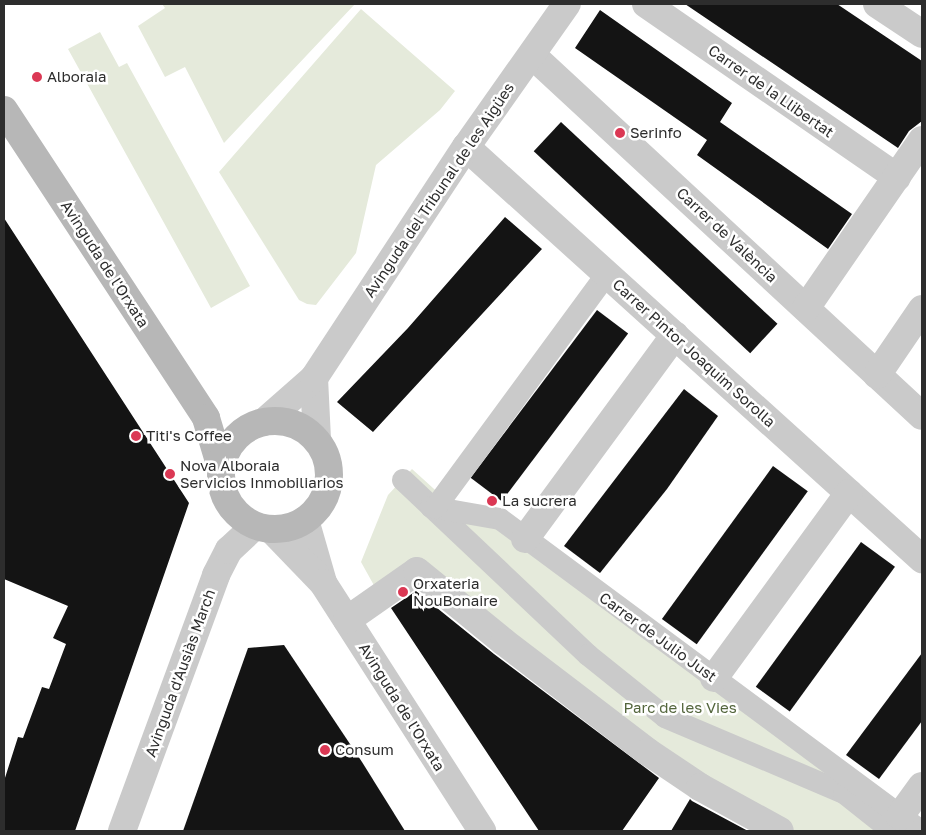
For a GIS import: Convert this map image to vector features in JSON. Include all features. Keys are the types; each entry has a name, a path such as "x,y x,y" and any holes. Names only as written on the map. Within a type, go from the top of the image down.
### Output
{"main road":[{"name":"Avinguda de l'Orxata","path":"4,110 206,418 222,468"},
{"path":"206,418 255,426"},
{"path":"279,421 293,424 317,440 326,456 330,474 327,492 319,508 305,520 289,528 263,528 240,516 228,503 222,486 222,468 226,453 234,439 255,426 279,421"}],"street":[{"name":"Avinguda del Tribunal de les Aigües","path":"255,426 314,378 466,147 567,4"},
{"name":"Carrer de la Llibertat","path":"646,4 897,177"},
{"path":"877,4 922,34"},
{"name":"Carrer de València","path":"532,55 922,416"},
{"path":"806,308 922,140"},
{"name":"Carrer Pintor Joaquim Sorolla","path":"466,147 922,559"},
{"path":"433,507 607,274"},
{"path":"878,375 922,309"},
{"path":"525,539 675,335"},
{"path":"314,378 317,440"},
{"path":"403,480 588,656 665,717 844,792 905,826 922,786"},
{"path":"714,678 850,493"},
{"name":"Carrer de Julio Just","path":"433,507 500,519 714,678 905,826"},
{"name":"Avinguda de l'Orxata","path":"305,520 323,582"},
{"name":"Avinguda de l'Orxata","path":"263,528 323,582 482,831"},
{"name":"Avinguda d'Ausiàs March","path":"122,831 216,575 229,550 263,528"},
{"path":"347,620 417,571 504,642 648,752 700,787 780,831"}],"green space":[{"path":"162,4 355,4 224,143 185,67 165,77 138,26 165,8"},
{"path":"361,9 455,91 440,110 376,165 356,253 316,305 307,304 299,300 219,172"},
{"path":"100,32 119,67 127,63 250,286 211,308 68,49"},
{"name":"Parc de les Vies","path":"412,469 444,498 499,510 922,831 787,831 648,752 422,561 376,589 361,562 388,495"}],"building":[{"path":"685,4 837,4 922,61 922,121 909,131 898,148"},
{"path":"600,10 732,103 720,122 852,214 828,249 697,155 707,140 575,48"},
{"path":"561,122 777,324 750,353 534,151"},
{"path":"505,217 542,249 373,432 337,402 408,328"},
{"path":"4,218 189,503 75,831 4,831 4,781 18,737 23,738 42,687 49,689 66,644 53,638 68,606 4,579"},
{"path":"597,310 628,333 502,501 471,478"},
{"path":"684,389 718,416 667,489 600,573 564,546"},
{"path":"773,466 808,491 697,644 662,619"},
{"path":"861,542 895,567 790,712 756,687"},
{"path":"416,591 494,654 659,778 622,831 539,831 391,608"},
{"path":"284,645 362,762 405,831 183,831 248,648"},
{"path":"922,653 922,721 879,779 846,755"},
{"path":"690,799 692,801 748,831 671,831"}],"place":[{"name":"Alboraia","path":"37,77"},
{"name":"Serinfo","path":"620,133"},
{"name":"Titi's Coffee","path":"136,436"},
{"name":"Nova Alboraia Servicios Inmobiliarios","path":"170,474"},
{"name":"La sucrera","path":"492,501"},
{"name":"Orxateria NouBonaire","path":"403,592"},
{"name":"Consum","path":"325,750"}]}
